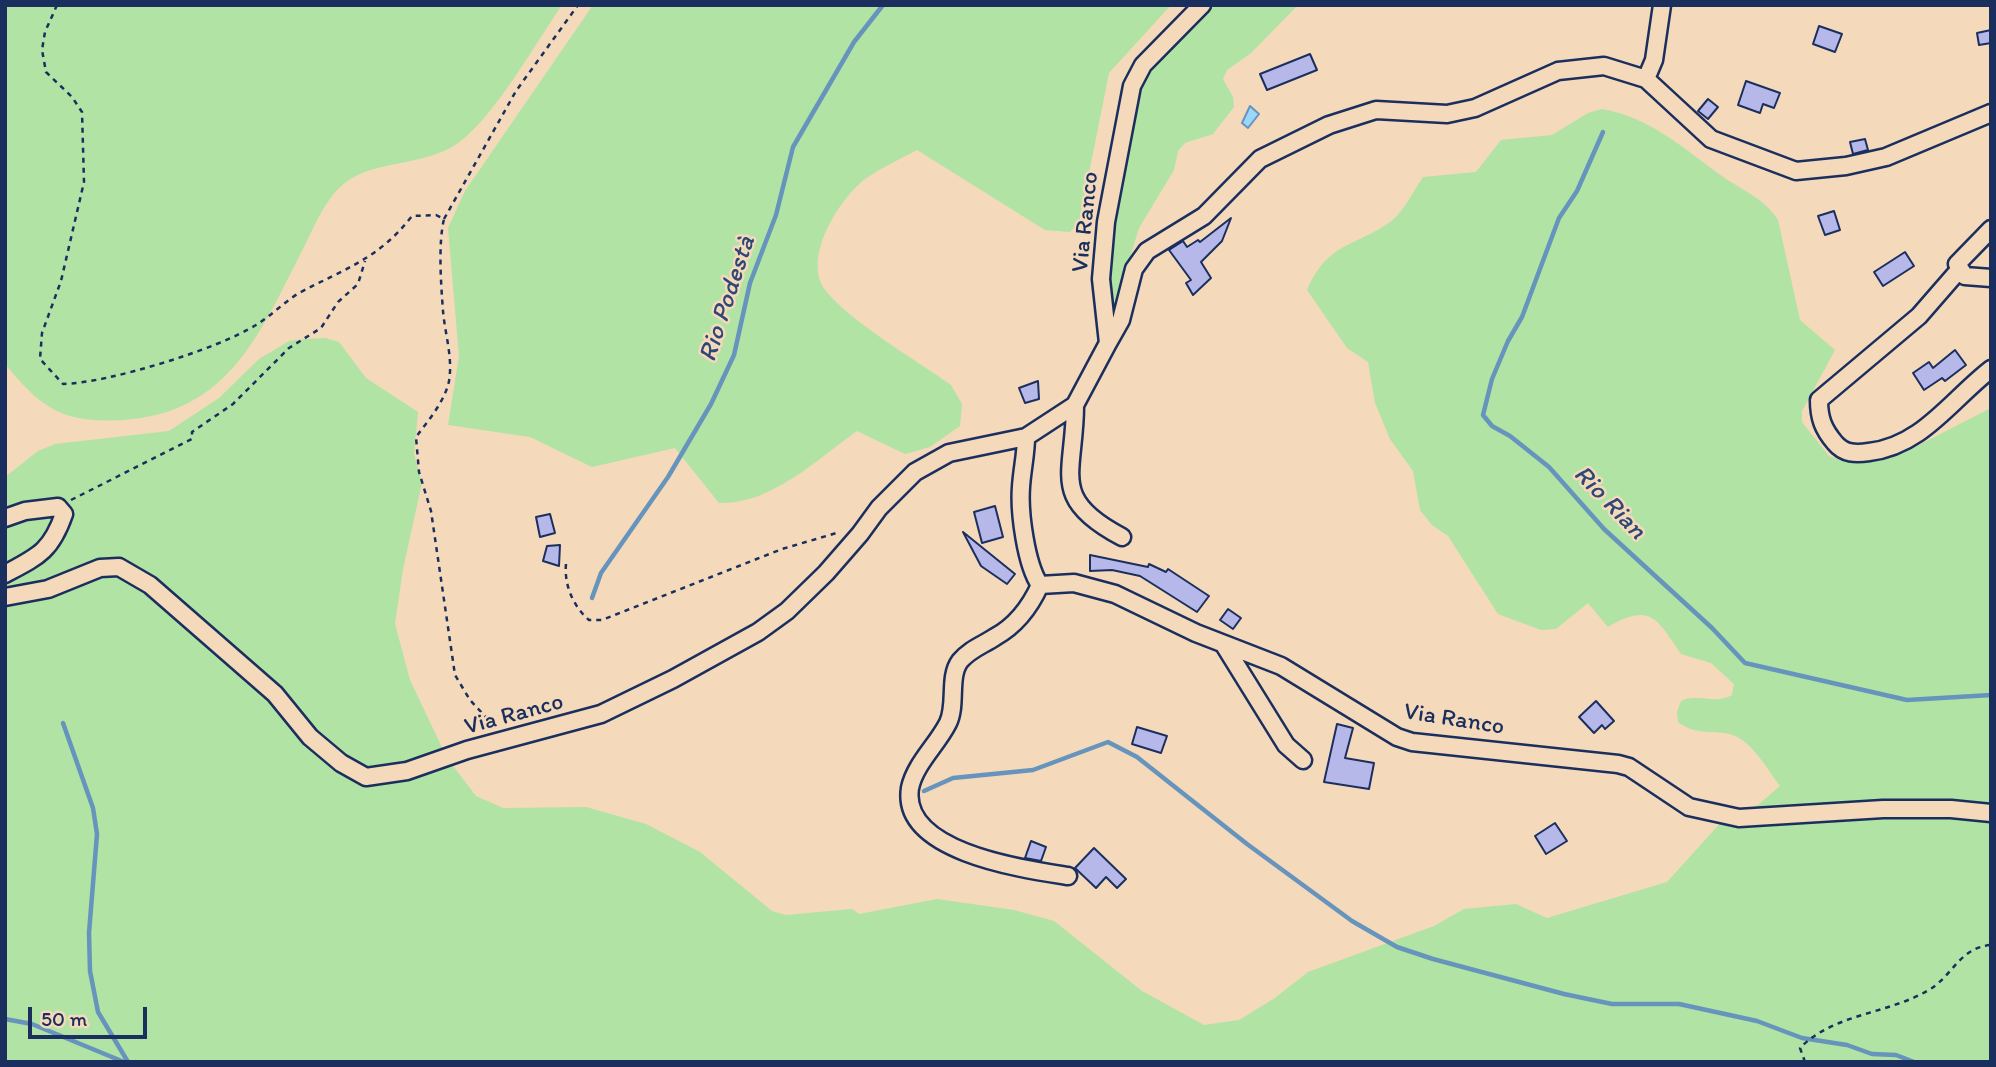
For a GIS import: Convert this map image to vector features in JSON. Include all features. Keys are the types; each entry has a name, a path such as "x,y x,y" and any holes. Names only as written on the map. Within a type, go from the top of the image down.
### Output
{"street":[{"name":"Via Ranco","path":"5,597 48,589 100,568 119,567 150,585 275,694 310,737 341,762 366,777 407,771 601,714 673,679 758,632 787,611 915,472 949,453 1026,437 1075,405 1108,343 1101,279 1105,222 1132,86 1143,65 1202,5"},
{"path":"1646,79 1654,60 1662,5"},
{"path":"1108,343 1121,320 1134,269 1147,251 1204,216 1260,159 1318,130 1376,110 1447,114 1475,108 1558,71 1604,66 1646,79 1711,139 1797,171 1846,166 1886,157 1991,113"},
{"path":"1991,229 1956,264 1965,276 1991,278"},
{"path":"1959,270 1919,316 1819,400 1819,419 1839,448 1851,454 1893,447 1931,425 1960,394 1991,369"},
{"path":"1075,405 1068,482 1077,502 1090,518 1122,537"},
{"path":"1026,437 1021,488 1022,509 1033,575 1040,585 1024,613 996,637 969,652 958,664 950,720 915,773 910,810 920,826 958,849 991,862 1068,876"},
{"path":"5,518 48,506 58,507 64,514 53,542 38,556 5,574"},
{"name":"Via Ranco","path":"1040,585 1074,583 1094,587 1224,645 1281,667 1397,737 1412,742 1618,764 1629,767 1689,807 1739,818 1908,809 1991,814"},
{"path":"1224,645 1286,745 1303,760"}],"path":[{"path":"57,5 45,32 42,50 46,72 72,97 82,112 84,182 61,281 42,333 40,359 63,384 92,383 203,347 255,326 298,294 365,261 398,236 412,216 436,215 444,219"},
{"path":"497,743 497,731 470,700 455,675 431,511 419,472 416,437 436,410 449,382 440,236 444,219 516,91 578,5"},
{"path":"64,514 71,499 192,439 192,432 233,404 289,348 321,328 338,302 358,284 365,261"},
{"path":"566,564 565,580 577,610 589,620 602,620 826,533 845,531 860,534"},
{"path":"1805,1062 1800,1048 1807,1040 1860,1015 1894,1006 1927,991 1968,951 1991,945"}],"green space":[{"path":"5,5 562,5 496,103 467,136 438,153 378,168 350,179 339,188 319,216 256,336 238,362 216,384 191,402 160,414 123,420 102,420 69,416 43,403 5,364"},
{"path":"593,5 1171,5 1109,73 1079,223 1070,232 1045,230 917,150 865,179 834,215 820,247 818,263 819,278 826,291 868,328 951,385 962,404 960,426 930,447 905,454 857,431 810,467 775,488 757,497 719,503 675,448 592,467 530,437 448,425 459,356 448,228 465,191"},
{"path":"1208,5 1298,5 1251,53 1227,70 1223,79 1233,97 1234,107 1213,134 1185,143 1178,151 1174,170 1139,228 1112,316 1107,258 1132,107 1146,73"},
{"path":"1602,109 1635,119 1664,134 1759,200 1778,220 1800,320 1835,350 1802,411 1802,422 1829,456 1841,460 1913,448 1991,408 1991,1062 5,1062 5,477 38,451 55,444 169,431 219,398 259,359 289,341 305,339 325,338 339,342 366,378 418,412 414,454 422,483 403,569 395,624 410,680 447,758 476,796 503,808 586,807 646,824 700,852 772,911 786,915 852,909 859,914 937,899 1014,910 1054,921 1142,991 1204,1025 1239,1020 1275,998 1308,972 1434,926 1464,909 1516,904 1547,918 1667,882 1725,818 1758,805 1780,786 1757,754 1742,740 1725,733 1695,730 1678,722 1677,712 1681,701 1694,698 1726,698 1732,695 1734,684 1711,663 1681,654 1659,623 1644,615 1622,620 1608,627 1588,603 1556,629 1541,630 1498,614 1448,536 1432,525 1420,510 1413,471 1390,439 1375,403 1368,362 1347,348 1307,290 1315,274 1333,254 1395,218 1423,177 1476,172 1501,140 1552,135 1588,113"}],"water":[{"path":"1250,106 1259,114 1248,128 1242,123"}],"building":[{"path":"1819,26 1842,34 1835,52 1813,44"},
{"path":"1991,30 1991,43 1979,45 1977,33"},
{"path":"1310,54 1317,70 1267,90 1260,74"},
{"path":"1746,81 1780,93 1774,108 1763,104 1760,113 1738,105"},
{"path":"1708,99 1718,107 1708,119 1698,111"},
{"path":"1865,139 1868,150 1853,154 1850,142"},
{"path":"1834,211 1840,230 1825,235 1818,216"},
{"path":"1231,218 1222,241 1201,262 1211,278 1193,295 1186,283 1191,280 1169,250 1183,241 1187,247 1198,240 1200,242"},
{"path":"1905,252 1914,266 1883,286 1874,272"},
{"path":"1955,350 1966,365 1945,381 1942,378 1924,390 1913,373 1929,362 1933,368"},
{"path":"1038,381 1039,399 1025,403 1019,388"},
{"path":"995,506 1003,537 982,543 974,512"},
{"path":"550,514 555,533 540,537 536,517"},
{"path":"963,532 1015,574 1007,584 981,566"},
{"path":"560,545 559,566 543,561 547,546"},
{"path":"1090,555 1148,567 1149,564 1166,572 1168,569 1209,596 1197,612 1140,576 1112,570 1090,571"},
{"path":"1228,609 1241,618 1233,629 1220,620"},
{"path":"1596,701 1614,721 1605,729 1602,725 1594,733 1579,717"},
{"path":"1337,724 1353,728 1345,758 1374,763 1369,789 1324,782"},
{"path":"1137,727 1167,736 1161,753 1132,744"},
{"path":"1555,823 1567,841 1546,854 1535,836"},
{"path":"1031,841 1046,847 1041,861 1025,858"},
{"path":"1094,848 1126,879 1117,888 1106,877 1096,888 1075,868"}],"waterway":[{"name":"Rio Podestà","path":"592,598 601,573 668,477 711,404 734,355 750,283 776,215 793,147 854,42 883,5"},
{"name":"Rio Rian","path":"1603,132 1577,191 1559,218 1522,317 1508,341 1492,379 1483,415 1492,426 1510,436 1549,467 1604,529 1712,628 1745,663 1907,700 1991,695"},
{"path":"63,723 93,808 97,834 89,933 90,971 98,1012 128,1062"},
{"path":"924,791 953,778 1033,770 1108,742 1137,757 1247,844 1352,921 1397,947 1564,994 1612,1004 1679,1004 1757,1021 1802,1038 1847,1045 1872,1054 1896,1055 1914,1062"},
{"path":"5,1019 32,1024 124,1062"}]}
